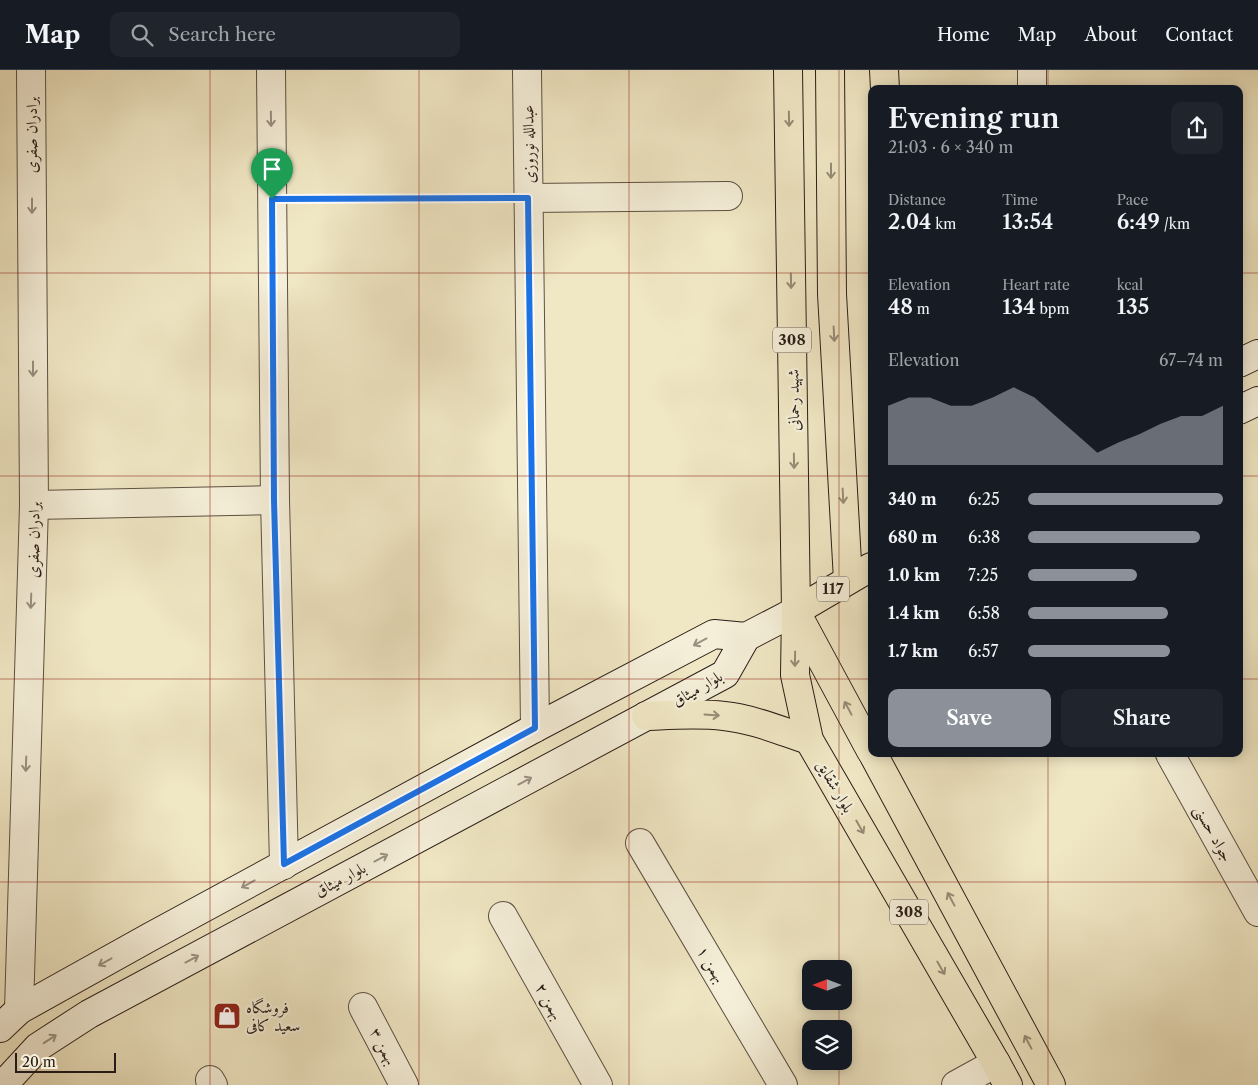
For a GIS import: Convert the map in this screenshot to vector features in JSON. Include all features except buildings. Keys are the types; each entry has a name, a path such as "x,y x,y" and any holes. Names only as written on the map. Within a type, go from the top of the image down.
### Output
{"main road":[{"name":"شهید رحمانی","path":"788,70 796,610"},
{"name":"308","path":"830,70 832,294 848,580"},
{"path":"884,70 885,85"},
{"name":"117","path":"796,610 868,569"},
{"name":"بلوار شقایق","path":"796,610 794,675 809,740 1002,1074"},
{"name":"308","path":"796,610 868,745"},
{"path":"646,716 690,714 725,716 756,722 809,740"},
{"name":"308","path":"875,757 1051,1085"}],"street":[{"name":"برادران صفری","path":"10,1019 34,505 31,70"},
{"path":"270,70 274,500 284,864"},
{"name":"عبدالله نوروزی","path":"527,70 535,728"},
{"path":"1032,70 1032,85"},
{"path":"528,198 728,196"},
{"path":"1243,362 1258,354"},
{"path":"34,505 274,500"},
{"name":"117","path":"746,637 796,610"},
{"path":"10,1019 284,864 535,728 714,634 746,637"},
{"name":"بلوار میثاق","path":"3,1085 38,1047 89,1014 725,674 746,637"},
{"name":"جواد حسنی","path":"1172,757 1258,912"},
{"name":"بهمن ۱","path":"640,843 783,1085"},
{"name":"بهمن ۲","path":"502,916 598,1085"},
{"name":"بهمن ۳","path":"363,1007 404,1085"},
{"path":"956,1085 1002,1074"}],"path":[{"path":"272,199 528,198"}],"place":[{"name":"فروشگاه سعید کافی","path":"227,1016"}],"route":[{"path":"528,198 535,728 284,864 274,500 272,199 528,198"}]}
